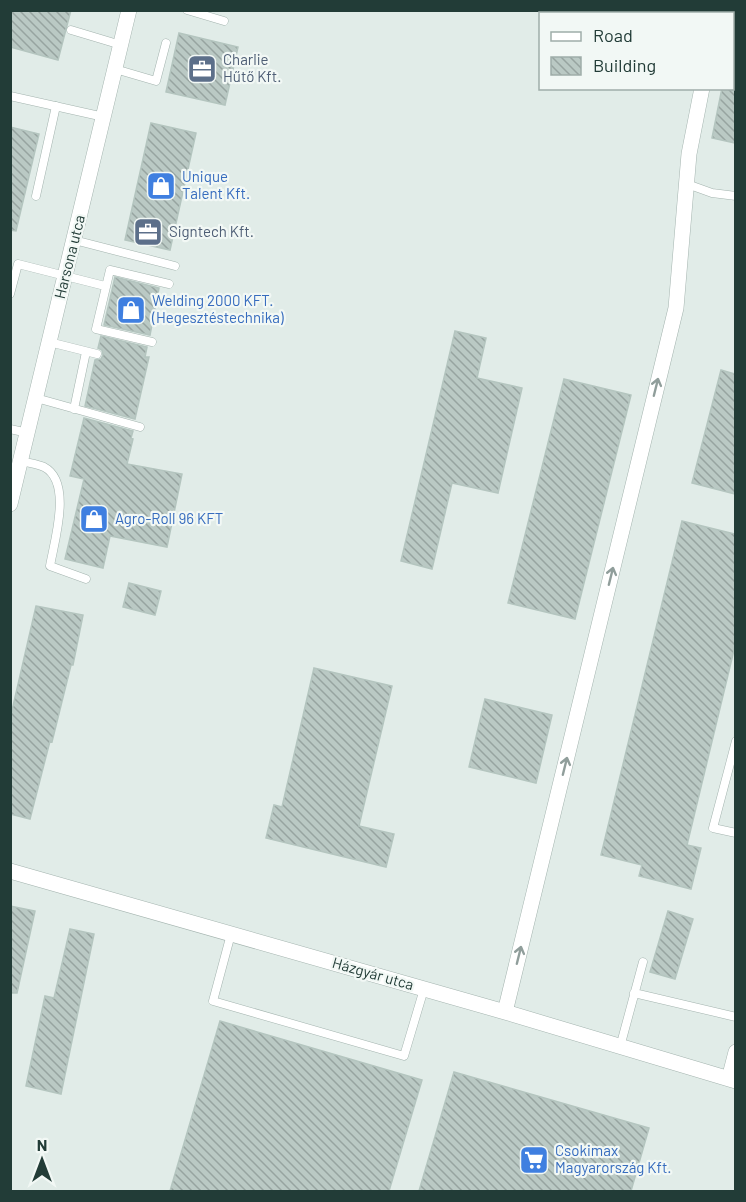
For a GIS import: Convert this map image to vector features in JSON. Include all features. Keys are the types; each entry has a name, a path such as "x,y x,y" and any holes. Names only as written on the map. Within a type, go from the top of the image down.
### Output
{"street":[{"name":"Harsona utca","path":"10,504 129,10"},
{"path":"505,1012 676,308 689,154 702,90"},
{"name":"Házgyár utca","path":"10,871 505,1012 732,1080"},
{"path":"732,1080 735,1052"}],"lane":[{"path":"187,10 224,21"},
{"path":"71,30 121,45"},
{"path":"115,69 156,81 166,43"},
{"path":"10,96 104,117"},
{"path":"36,196 56,106"},
{"path":"687,184 712,193 735,196"},
{"path":"74,240 175,266"},
{"path":"10,294 18,264 105,286"},
{"path":"152,342 96,329 105,286 110,270 170,284"},
{"path":"49,342 97,354"},
{"path":"74,409 86,352"},
{"path":"36,398 140,427"},
{"path":"10,429 28,433"},
{"path":"21,461 45,467 55,478 58,488 60,515 50,566 86,579"},
{"path":"735,741 713,828 735,833"},
{"path":"231,934 213,1001 404,1056 424,989"},
{"path":"620,1047 643,962"},
{"path":"634,993 735,1017"}],"building":[{"path":"10,10 71,10 58,60 10,47"},
{"name":"Charlie Hűtő Kft.","path":"179,33 238,47 225,105 166,92"},
{"path":"735,88 735,143 712,138 722,90 734,90"},
{"name":"Unique Talent Kft.","path":"151,123 196,133 170,250 125,240"},
{"path":"10,127 39,134 16,231 10,230"},
{"name":"Welding 2000 KFT. (Hegesztéstechnika)","path":"115,277 159,288 150,335 104,325"},
{"path":"455,331 486,338 477,378 522,388 498,493 452,483 432,569 401,561"},
{"path":"101,336 147,347 145,357 149,357 135,419 85,406 95,360 101,359 103,355 102,350 98,348"},
{"path":"721,370 735,374 735,494 692,483"},
{"path":"564,379 631,395 575,619 508,603"},
{"path":"84,418 133,431 127,464 182,474 167,547 110,536 103,568 65,559 84,479 70,476"},
{"path":"682,521 735,534 735,646 687,845 701,848 691,889 639,876 642,865 601,855"},
{"path":"129,583 161,591 155,615 123,607"},
{"path":"36,606 83,615 73,665 71,665 30,819 10,814 10,719"},
{"path":"314,668 392,686 359,826 394,834 386,867 266,838 274,805 282,807"},
{"path":"485,699 552,715 536,783 469,767"},
{"path":"10,906 35,911 17,993 10,993"},
{"path":"668,911 693,919 675,979 650,972"},
{"path":"70,929 94,934 61,1094 26,1086 45,996 54,998"},
{"path":"220,1021 422,1080 389,1191 170,1191"},
{"name":"Csokimax Magyarország Kft.","path":"454,1072 649,1128 631,1191 419,1191"}],"place":[{"name":"Charlie Hűtő Kft.","path":"202,69"},
{"name":"Unique Talent Kft.","path":"161,186"},
{"name":"Signtech Kft.","path":"148,232"},
{"name":"Welding 2000 KFT. (Hegesztéstechnika)","path":"131,310"},
{"name":"Agro-Roll 96 KFT","path":"94,519"},
{"name":"Csokimax Magyarország Kft.","path":"534,1160"}]}
